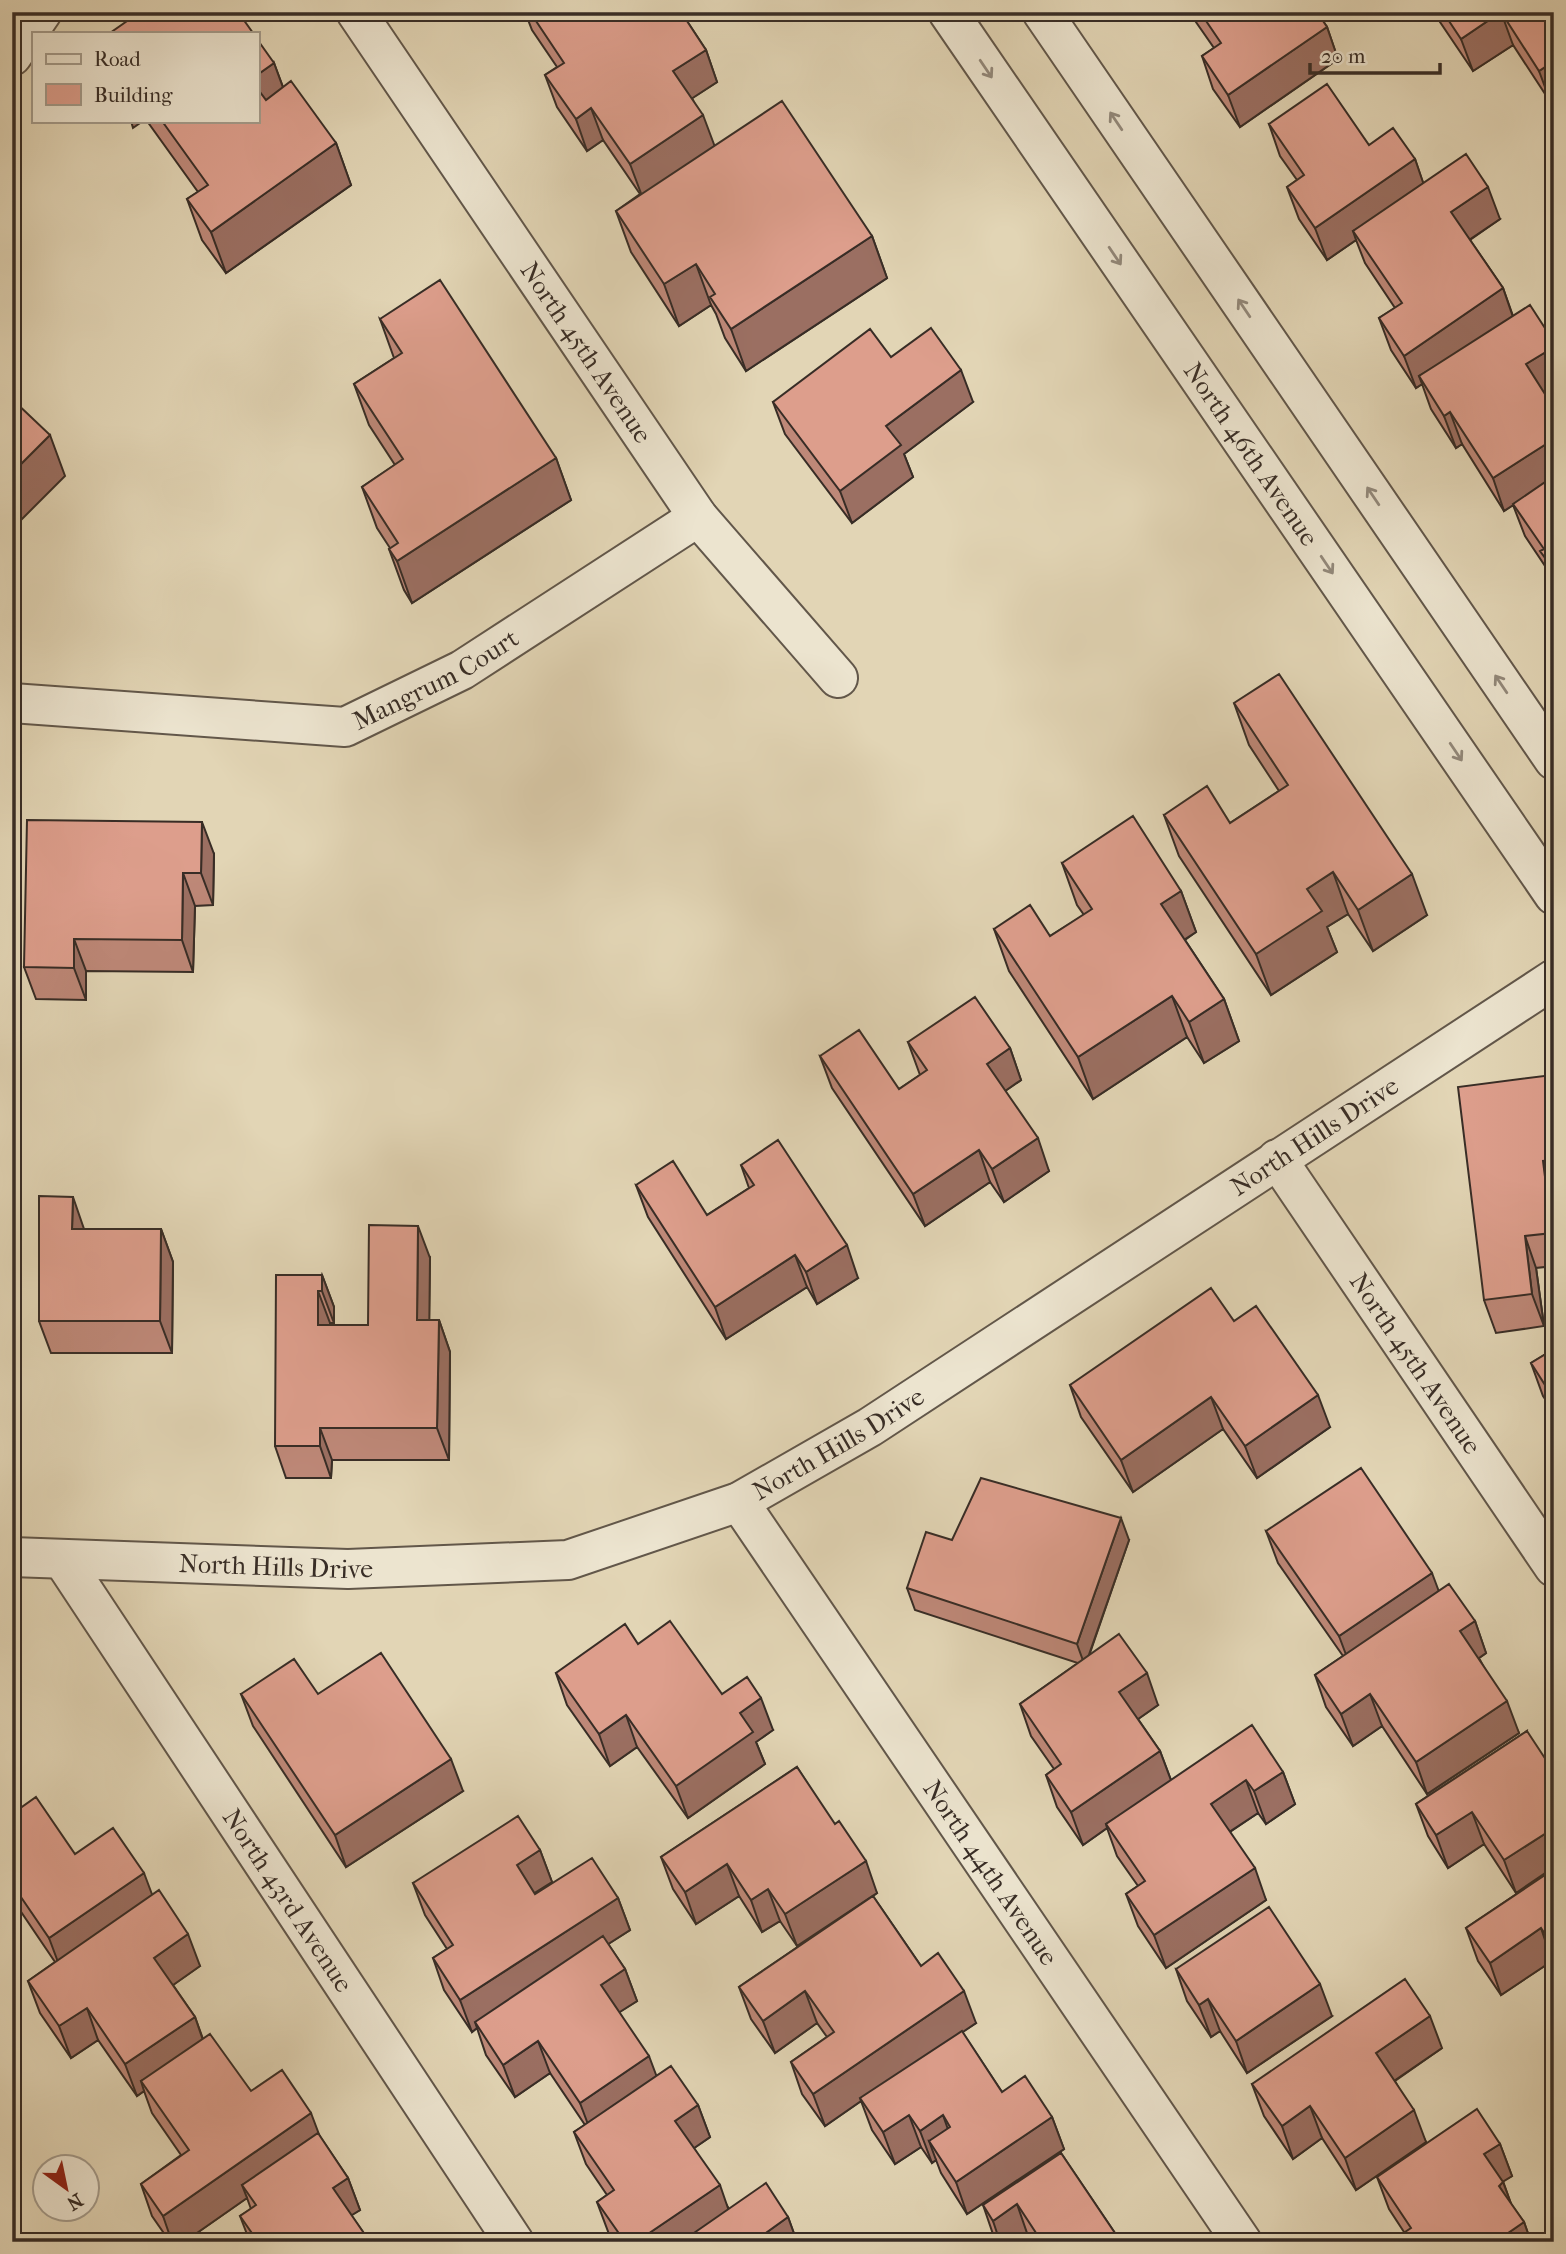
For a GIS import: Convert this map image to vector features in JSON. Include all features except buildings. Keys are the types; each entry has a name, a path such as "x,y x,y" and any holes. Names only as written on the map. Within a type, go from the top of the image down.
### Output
{"street":[{"path":"12,56 42,12"},
{"name":"North 45th Avenue","path":"356,12 698,517 838,678"},
{"name":"North 46th Avenue","path":"948,12 1554,895"},
{"path":"1042,12 1554,760"},
{"name":"Mangrum Court","path":"12,703 345,727 462,670 698,517"},
{"name":"North Hills Drive","path":"12,1557 348,1569 568,1560 739,1502 870,1427 1554,979"},
{"name":"North 45th Avenue","path":"1277,1159 1554,1567"},
{"name":"North 44th Avenue","path":"739,1502 1242,2242"},
{"name":"North 43rd Avenue","path":"63,1560 514,2242"}]}
